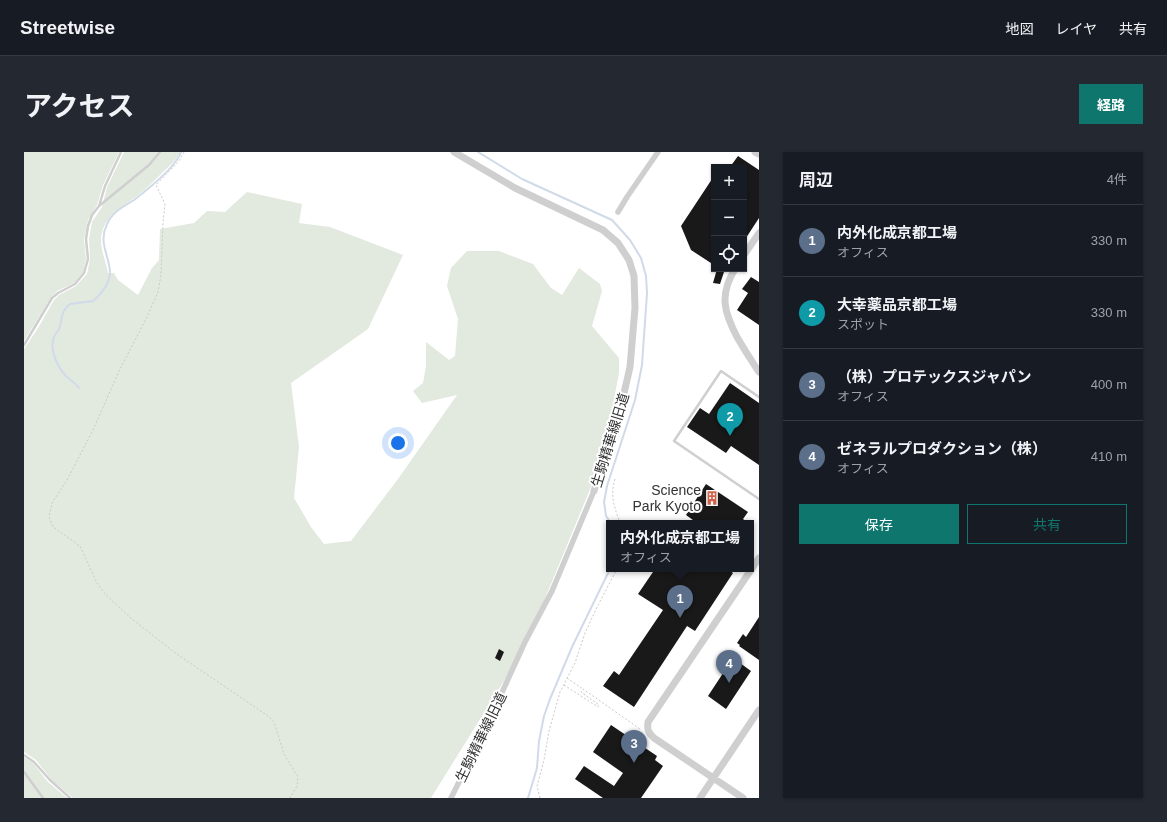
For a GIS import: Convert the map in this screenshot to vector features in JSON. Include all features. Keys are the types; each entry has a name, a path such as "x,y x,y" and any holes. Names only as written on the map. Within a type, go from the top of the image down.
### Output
{"street":[{"name":"生駒精華線旧道","path":"450,798 482,736 526,642 552,591 594,491 622,402 630,367 635,308 634,276 629,260 618,244 603,230 515,188 454,152"},
{"path":"618,212 658,152"},
{"path":"747,251 759,233"},
{"path":"733,272 726,290 726,314 748,356 759,372"},
{"path":"743,798 649,734 648,722 750,572"},
{"path":"700,798 759,710"}],"lane":[{"path":"99,206 105,186 121,152"},
{"path":"24,345 52,298 75,284 84,273 88,259 86,239 88,226 92,215 99,206 149,165 160,152"},
{"path":"759,397 721,371 674,441 759,499"},
{"path":"24,755 34,762 50,780 70,798"},
{"path":"24,772 44,798"}],"path":[{"path":"184,152 179,161 156,185 164,204 161,276 158,292 119,371 93,430 67,480 52,503 49,517 53,527 80,546 97,583 106,595 132,619 174,652 268,716 274,722 284,754 298,777 297,786 290,798"},
{"path":"615,479 612,492 614,506 619,520"},
{"path":"540,798 537,786 544,760 549,731 560,692 575,663 585,633 597,606 615,572"},
{"path":"567,678 640,729 648,729"},
{"path":"564,684 598,708 599,705 581,692 583,689"}],"shaded area":[{"path":"24,152 119,152 103,185 97,205 88,220 84,239 86,259 83,272 74,283 57,291 51,297 24,341"},
{"path":"124,152 180,152 172,164 147,188 108,219 102,232 101,244 108,273 114,273 118,280 138,295 152,268 159,260 160,229 194,223 207,211 225,212 247,192 302,204 299,223 330,227 403,255 368,329 291,383 299,447 294,498 311,527 324,544 351,541 398,479 457,395 422,403 413,391 423,383 426,366 426,342 449,360 455,356 458,319 447,286 451,268 467,251 499,251 533,264 551,288 562,295 579,268 600,284 602,291 592,326 619,358 619,373 610,420 593,482 525,647 431,798 73,798 51,779 36,760 24,752 24,349 54,300 59,295 76,286 87,274 90,259 89,239 92,222 102,207 107,187"},
{"path":"24,757 33,763 48,782 67,798 24,798"}],"building":[{"path":"738,156 759,170 759,218 747,236 747,164 732,164"},
{"path":"711,181 711,263 691,250 681,226"},
{"path":"716,272 724,272 720,284 713,283"},
{"path":"751,277 759,282 759,325 737,310 748,293 742,289"},
{"path":"730,383 759,403 759,465 731,446 726,453 687,427 700,408 709,414"},
{"name":"Science Park Kyoto","path":"706,484 748,512 743,519 744,520 693,520 686,515"},
{"path":"653,572 733,573 695,631 687,626 634,707 603,686 614,671 619,675 663,610 638,594"},
{"path":"759,617 759,660 737,643 743,634 746,637"},
{"path":"499,649 504,652 500,661 495,658"},
{"path":"733,658 751,671 726,709 708,696"},
{"path":"611,725 657,756 655,760 663,766 641,798 603,798 575,779 584,766 614,786 623,773 593,752"}],"waterway":[{"path":"79,388 62,371 53,352 52,347 54,336 59,329 63,313 70,304 93,301 102,292 110,276 104,243 105,231 109,220 118,210 134,200 160,178 178,158 181,152"},
{"path":"478,152 522,179 612,220 630,240 641,258 646,276 647,293 642,365 635,400 607,486 604,502 606,516 609,520"},
{"path":"528,798 537,768 539,741 544,716 550,699 572,647 609,572"}],"place":[{"name":"大幸薬品京都工場","path":"730,436"},
{"name":"Science Park Kyoto","path":"712,498"},
{"name":"内外化成京都工場","path":"680,618"},
{"name":"ゼネラルプロダクション（株）","path":"729,683"},
{"name":"（株）プロテックスジャパン","path":"634,763"}]}
